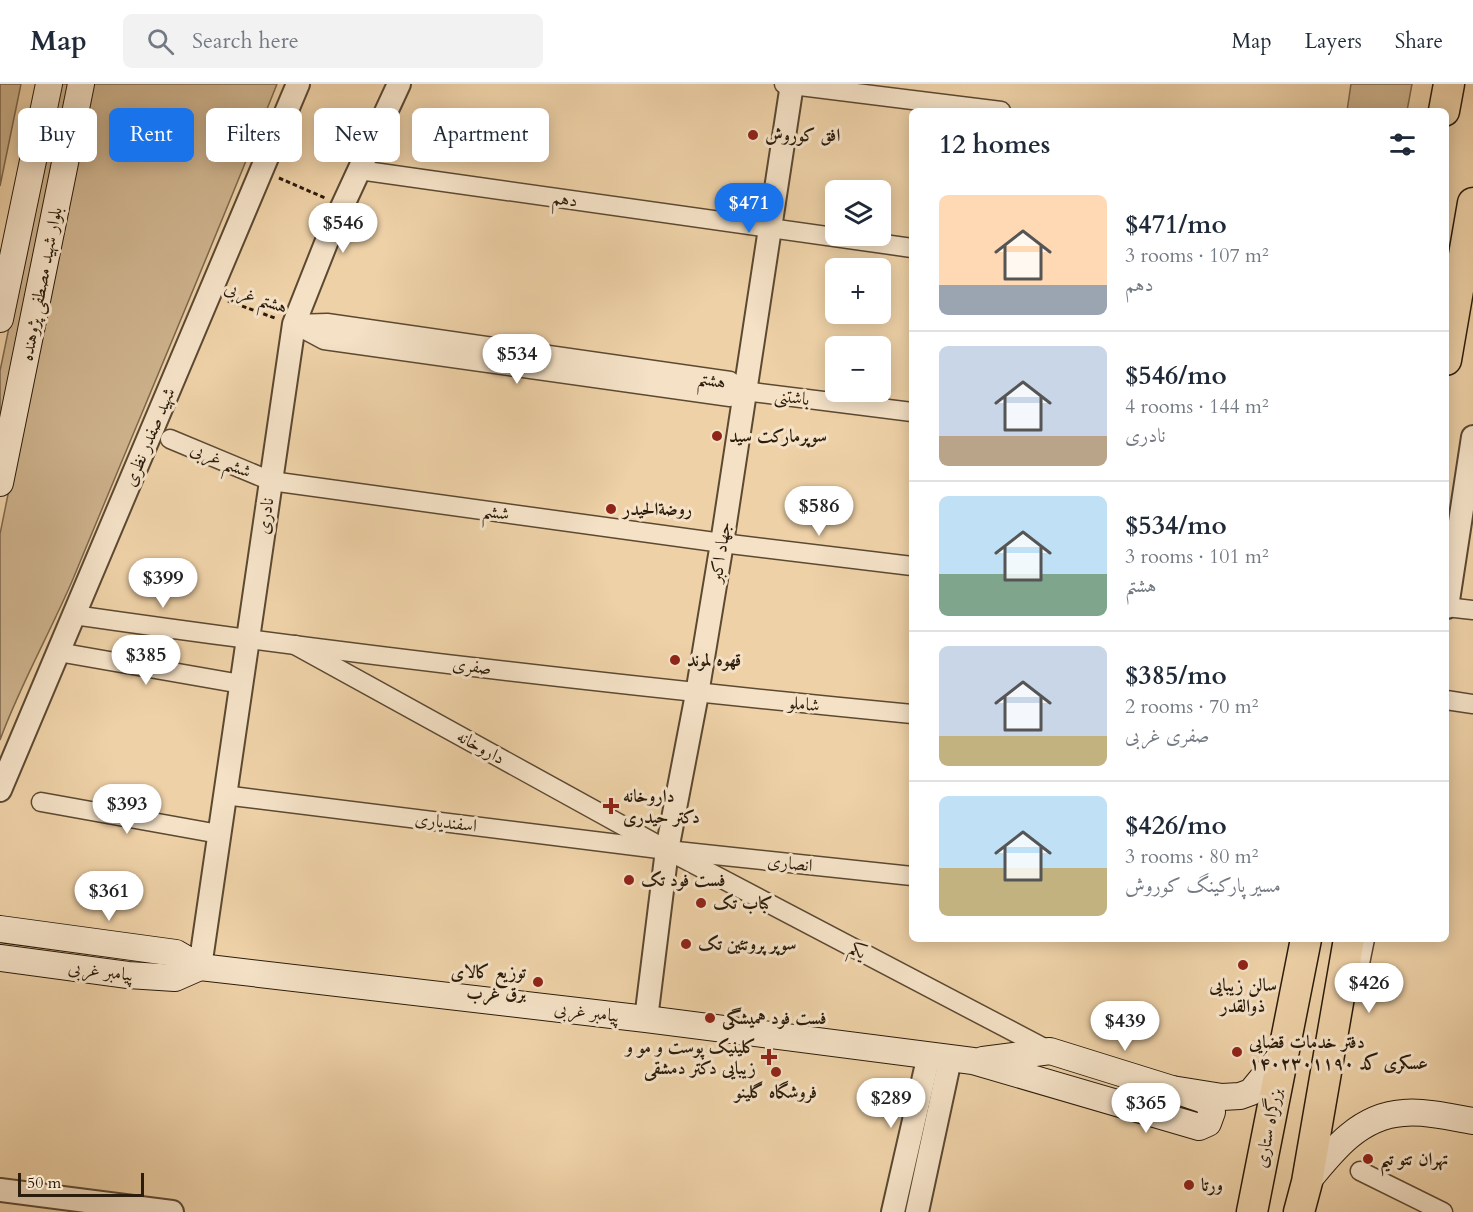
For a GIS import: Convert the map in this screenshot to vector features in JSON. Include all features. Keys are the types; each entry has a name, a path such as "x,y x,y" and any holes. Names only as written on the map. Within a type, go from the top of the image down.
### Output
{"highway":[{"path":"1445,108 1449,84"},
{"path":"1449,342 1473,202"},
{"name":"بزرگراه ستاری","path":"1252,1212 1305,942"},
{"path":"1299,1212 1307,1182 1349,942"}],"main road":[{"name":"بلوار شهید مصطفی پژوهنده","path":"0,319 49,84"},
{"name":"بلوار شهید مصطفی پژوهنده","path":"0,483 81,84"},
{"name":"پیامبر غربی","path":"0,929 176,953 200,967 646,1019 950,1058 1199,1127 1208,1123 1212,1112 1207,1101 1050,1051 950,1058"},
{"name":"پیامبر غربی","path":"0,958 128,975 175,978 200,967"},
{"name":"پیامبر غربی","path":"1172,1089 1221,1097 1240,1096 1251,1092 1261,1083 1283,1053"},
{"path":"1307,1182 1333,1149 1367,1123 1382,1116 1404,1113 1473,1120"}],"street":[{"name":"شهید صفدر نظری","path":"0,790 298,84"},
{"name":"نادری","path":"200,967 294,324 330,233 399,84"},
{"path":"789,84 977,108"},
{"name":"جهاد اکبر","path":"646,1019 667,850 697,694 722,543 770,229 789,84"},
{"name":"دهم","path":"360,170 909,248"},
{"name":"هشتم","path":"294,324 327,323 730,381 744,391"},
{"name":"باشتنی","path":"744,391 909,411"},
{"path":"1449,590 1470,474 1473,437"},
{"name":"ششم غربی","path":"170,439 271,481"},
{"name":"ششم","path":"271,481 722,543 909,566"},
{"path":"1449,607 1473,610"},
{"name":"صفری","path":"74,615 247,639 697,694"},
{"name":"داروخانه","path":"295,645 667,850"},
{"path":"58,652 241,684"},
{"name":"شاملو","path":"697,694 909,714"},
{"path":"1449,700 1473,704"},
{"name":"اسفندیاری","path":"224,795 667,850"},
{"path":"41,802 219,834"},
{"name":"انصاری","path":"667,850 909,876"},
{"name":"یکم","path":"667,850 1050,1051"},
{"path":"1327,1072 1346,1036 1364,942"},
{"path":"893,1212 950,1058"},
{"path":"917,1212 950,1058"},
{"path":"1360,1170 1443,1212"},
{"path":"0,1190 172,1212"}],"path":[{"path":"261,171 343,206"},
{"name":"هشتم غربی","path":"209,294 294,324"}],"shaded area":[{"path":"0,84 21,84 0,186"},
{"path":"59,84 75,84 70,108 54,108"},
{"path":"91,84 277,84 267,108 206,108 206,162 245,162 73,579 0,740 0,534 75,162 97,162 97,108 86,108"},
{"path":"1351,84 1412,84 1408,108 1347,108"},
{"path":"43,162 59,162 0,442 0,371"}],"place":[{"name":"افق کوروش","path":"753,135"},
{"name":"سوپرمارکت سید","path":"717,436"},
{"name":"روضةالحیدر","path":"611,509"},
{"name":"قهوه لموند","path":"675,660"},
{"name":"داروخانه دکتر حیدری","path":"611,806"},
{"name":"فست فود تک","path":"629,880"},
{"name":"کباب تک","path":"701,903"},
{"name":"سوپر پروتئین تک","path":"686,944"},
{"name":"سالن زیبایی ذوالقدر","path":"1243,965"},
{"name":"توزیع کالای برق غرب","path":"538,982"},
{"name":"فست فود همیشگی","path":"710,1018"},
{"name":"دفتر خدمات قضایی عسکری کد ۱۴۰۲۳۰۱۱۹۰","path":"1237,1052"},
{"name":"کلینیک پوست و مو و زیبایی دکتر دمشقی","path":"769,1057"},
{"name":"فروشگاه گلینو","path":"776,1072"},
{"name":"تهران تتو تیم","path":"1368,1159"},
{"name":"ورتا","path":"1189,1185"}]}
